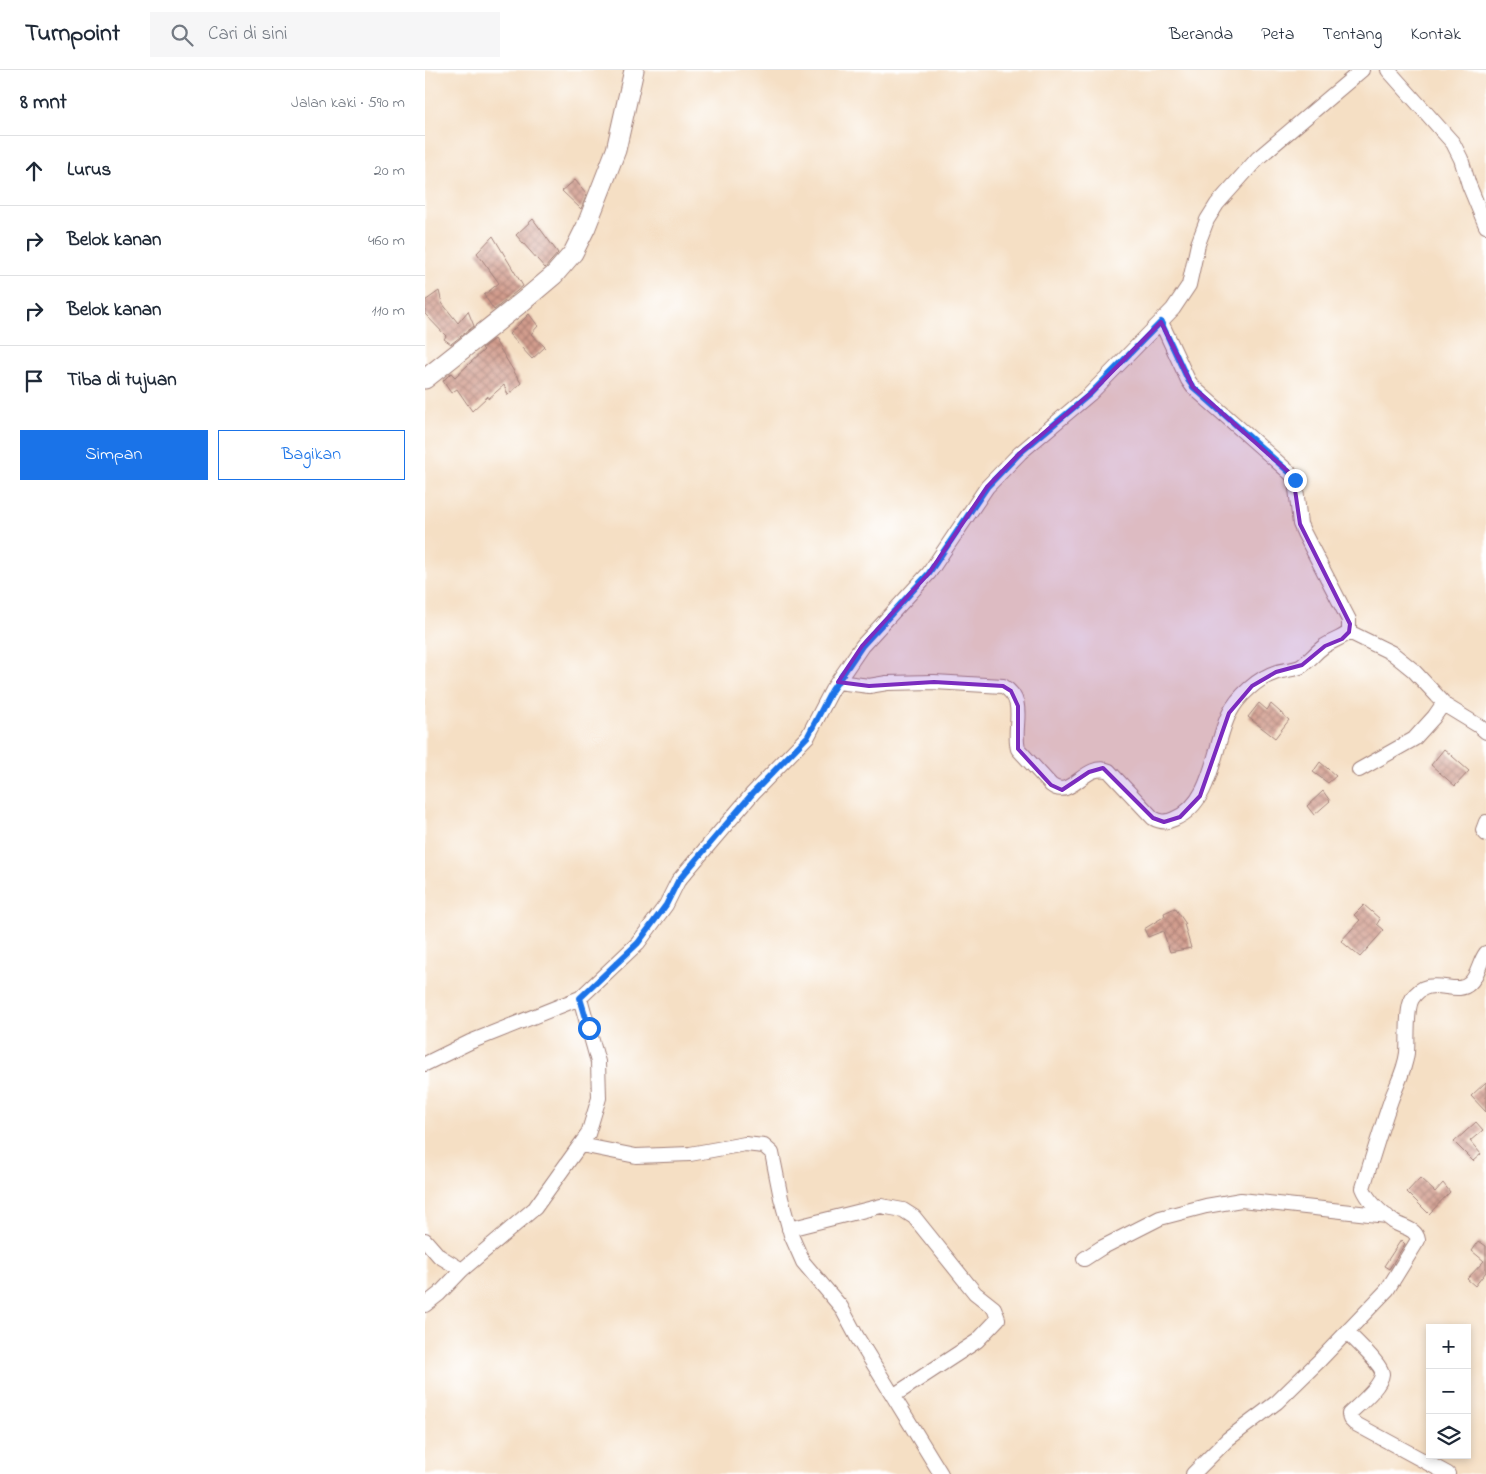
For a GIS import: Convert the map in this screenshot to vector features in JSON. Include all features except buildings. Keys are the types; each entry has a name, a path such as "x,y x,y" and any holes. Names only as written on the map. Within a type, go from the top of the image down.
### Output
{"street":[{"path":"425,379 522,302 554,274 573,253 586,227 616,150 634,70"},
{"path":"425,1064 470,1042 580,998 638,943 666,905 678,881 753,793 808,736 838,682 862,646 929,573 987,487 1020,453 1090,394 1173,310 1189,285 1198,244 1207,220 1217,204 1258,158 1362,70"},
{"path":"1388,70 1453,143 1461,159 1469,185 1486,226"},
{"path":"838,682 869,686 887,683 934,682 1003,686 1011,691 1018,706 1018,749 1051,785 1056,789 1062,790 1089,772 1103,768 1109,771 1153,818 1164,822 1180,816 1200,796 1211,771 1229,713 1252,686 1276,672 1302,666 1325,646 1342,638 1349,632 1349,620 1300,524 1295,480 1290,473 1193,387 1161,322"},
{"path":"1349,632 1392,653 1413,670 1443,701 1443,704 1485,731"},
{"path":"1359,770 1414,739 1434,718 1443,704"},
{"path":"1486,822 1483,830 1486,834"},
{"path":"1193,1474 1228,1439 1277,1402 1347,1332 1387,1290 1418,1240 1413,1231 1395,1223 1387,1216 1368,1198 1363,1188 1393,1095 1404,1068 1410,1001 1422,988 1428,986 1459,988 1466,986 1471,982 1486,953"},
{"path":"425,1305 439,1294 462,1270 535,1208 588,1134 599,1098 598,1062 580,998"},
{"path":"581,1145 636,1156 690,1154 745,1144 763,1146 772,1153 789,1229 803,1262 841,1307 857,1337 941,1474"},
{"path":"1084,1259 1101,1248 1160,1218 1206,1206 1241,1200 1387,1216"},
{"path":"789,1229 881,1206 903,1210 914,1217 975,1293 994,1308 998,1319 977,1341 893,1396"},
{"path":"425,1240 439,1256 462,1270"},
{"path":"1347,1332 1379,1366 1382,1374 1380,1380 1368,1395 1349,1414 1350,1419 1354,1423 1448,1474"}],"highlighted area":[{"path":"1161,322 1193,387 1293,476 1300,524 1350,624 1349,632 1342,639 1325,646 1302,665 1276,672 1252,686 1229,713 1200,796 1180,817 1164,822 1153,818 1103,768 1089,772 1062,790 1051,785 1018,749 1018,706 1011,691 1003,686 934,682 869,686 838,682 862,646 929,573 987,487 1020,453 1090,394"}],"route":[{"path":"589,1028 580,998 638,943 666,905 678,881 753,793 808,736 832,690 862,646 929,573 987,487 1020,453 1090,394 1161,322 1193,387 1290,473 1295,480"}]}
